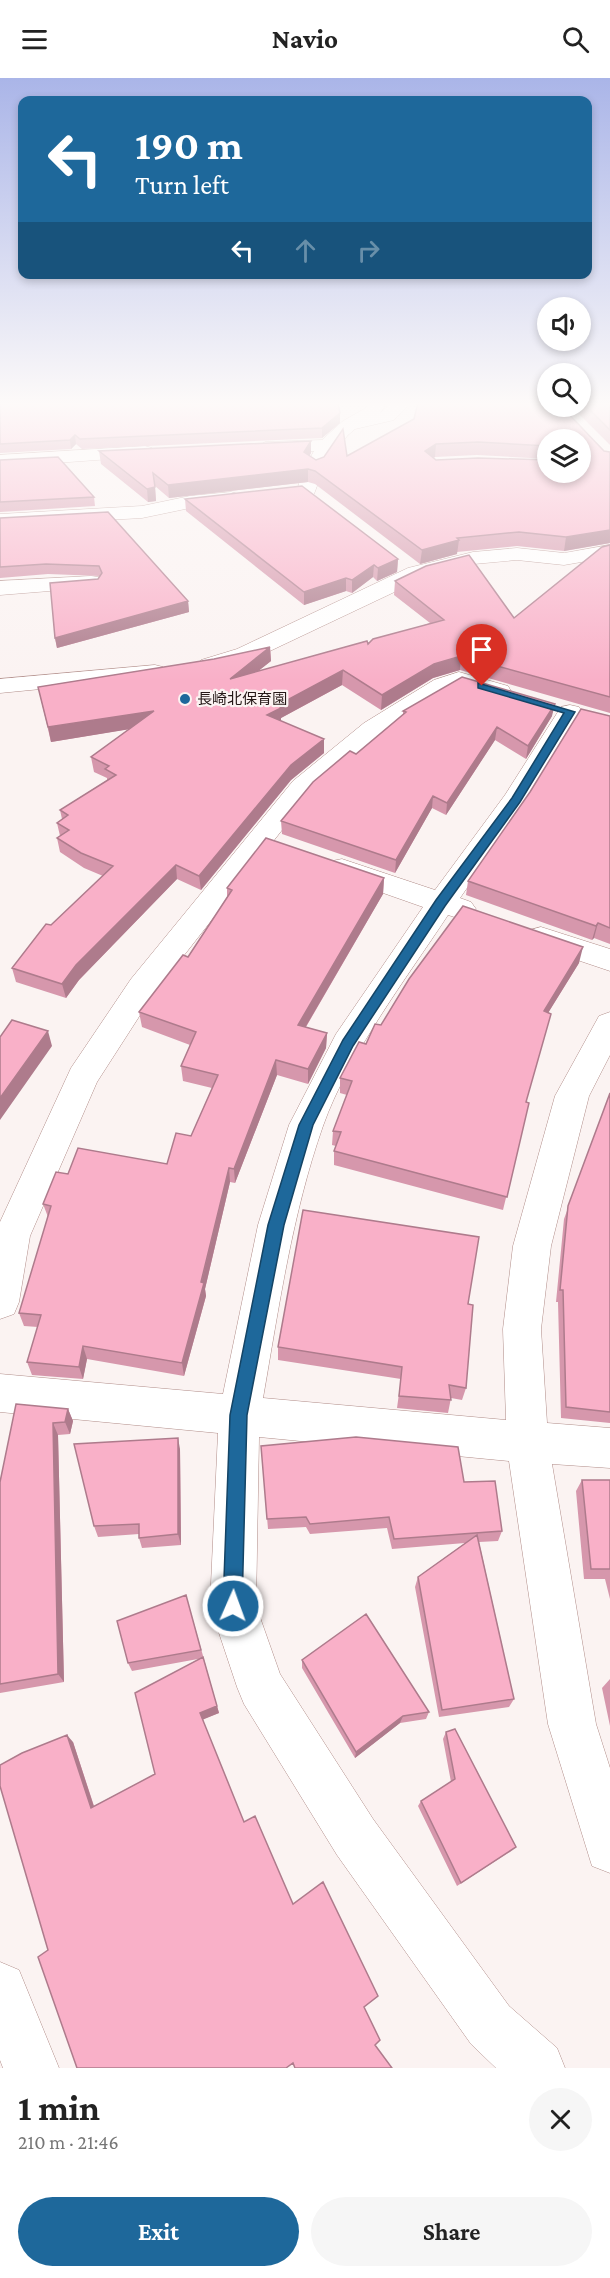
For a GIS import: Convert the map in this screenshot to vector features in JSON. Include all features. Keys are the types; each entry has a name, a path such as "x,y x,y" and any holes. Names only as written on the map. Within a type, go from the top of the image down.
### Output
{"street":[{"path":"305,495 324,504"},
{"path":"0,520 142,512 190,502 247,497"},
{"path":"0,686 177,670 215,664 245,654 407,566 517,554 564,559 610,551"},
{"path":"0,588 91,582"},
{"path":"0,1302 12,1236 83,1077 142,987 272,843 302,787 373,728 442,686 459,679 558,708 516,799 441,903 347,1043 306,1125 276,1225 239,1415 233,1606 261,1688 355,1837 490,2025 537,2068"},
{"path":"317,859 486,918"},
{"path":"520,929 610,960"},
{"path":"610,1024 572,1096 532,1246 522,1329 526,1442 572,1724 610,1848"},
{"path":"0,1393 610,1448"},
{"path":"0,1989 31,2068"}],"building":[{"path":"0,495 92,495 94,497 0,502"},
{"path":"222,495 314,495 398,559 378,568 374,565 352,580 346,578 304,592 185,499"},
{"path":"347,495 610,495 610,530 566,537 519,532 457,538 459,540 422,550"},
{"path":"108,512 188,601 55,638 50,583 98,579 102,573 99,566 46,564 0,567 0,518"},
{"path":"610,545 610,697 461,656 434,664 382,695 343,670 278,705 281,708 267,715 324,739 291,765 199,876 176,865 76,965 62,984 12,968 46,924 51,925 113,866 81,853 57,838 69,830 57,823 68,815 60,810 116,775 105,769 109,766 91,757 154,711 48,727 38,687 214,659 270,647 230,679 367,641 368,644 373,639 444,620 395,581 426,566 469,555 514,618 602,547"},
{"path":"462,677 555,704 528,746 497,727 447,803 433,796 396,860 281,821 313,782 350,751 356,754 406,712 403,711"},
{"path":"581,709 610,716 610,928 598,923 596,926 468,881 530,792"},
{"path":"266,838 384,878 298,1025 327,1033 308,1069 276,1060 234,1169 229,1168 201,1282 204,1283 182,1363 83,1346 79,1367 27,1362 41,1315 19,1313 51,1206 43,1204 56,1172 68,1174 78,1148 167,1164 176,1133 191,1136 218,1075 181,1066 196,1032 139,1012 183,955 188,957 232,890 227,888"},
{"path":"463,906 583,947 544,1011 551,1014 526,1102 529,1103 507,1197 334,1151 341,1132 333,1131 352,1081 340,1078 359,1042 366,1044 375,1024 381,1025 409,979"},
{"path":"12,1020 48,1031 0,1098 0,1037"},
{"path":"610,1093 610,1412 566,1407 563,1290 560,1290 568,1206"},
{"path":"303,1210 479,1237 468,1304 473,1305 466,1388 449,1385 451,1400 399,1396 402,1367 278,1347"},
{"path":"16,1404 68,1409 65,1422 53,1423 58,1674 0,1684 0,1482"},
{"path":"356,1437 458,1447 464,1482 495,1481 502,1531 394,1539 389,1517 310,1524 306,1517 267,1519 261,1446"},
{"path":"178,1438 178,1534 139,1538 139,1524 94,1526 74,1444"},
{"path":"582,1480 610,1480 610,1569 591,1569"},
{"path":"477,1535 514,1699 442,1710 418,1577"},
{"path":"186,1595 201,1650 128,1663 117,1621"},
{"path":"366,1614 429,1712 403,1716 356,1752 302,1660"},
{"path":"203,1657 217,1706 200,1713 244,1822 255,1816 293,1904 323,1882 378,1996 364,2007 380,2040 375,2045 392,2068 295,2068 293,2063 286,2068 77,2068 38,1957 48,1950 0,1786 0,1765 22,1753 67,1735 91,1808 155,1774 135,1693"},
{"path":"455,1729 516,1847 461,1883 421,1801 455,1779 446,1732"}],"place":[{"name":"長崎北保育園","path":"185,699"}],"route":[{"path":"233,1606 239,1415 276,1225 306,1125 347,1043 441,903 516,799 570,712 482,686"}]}
